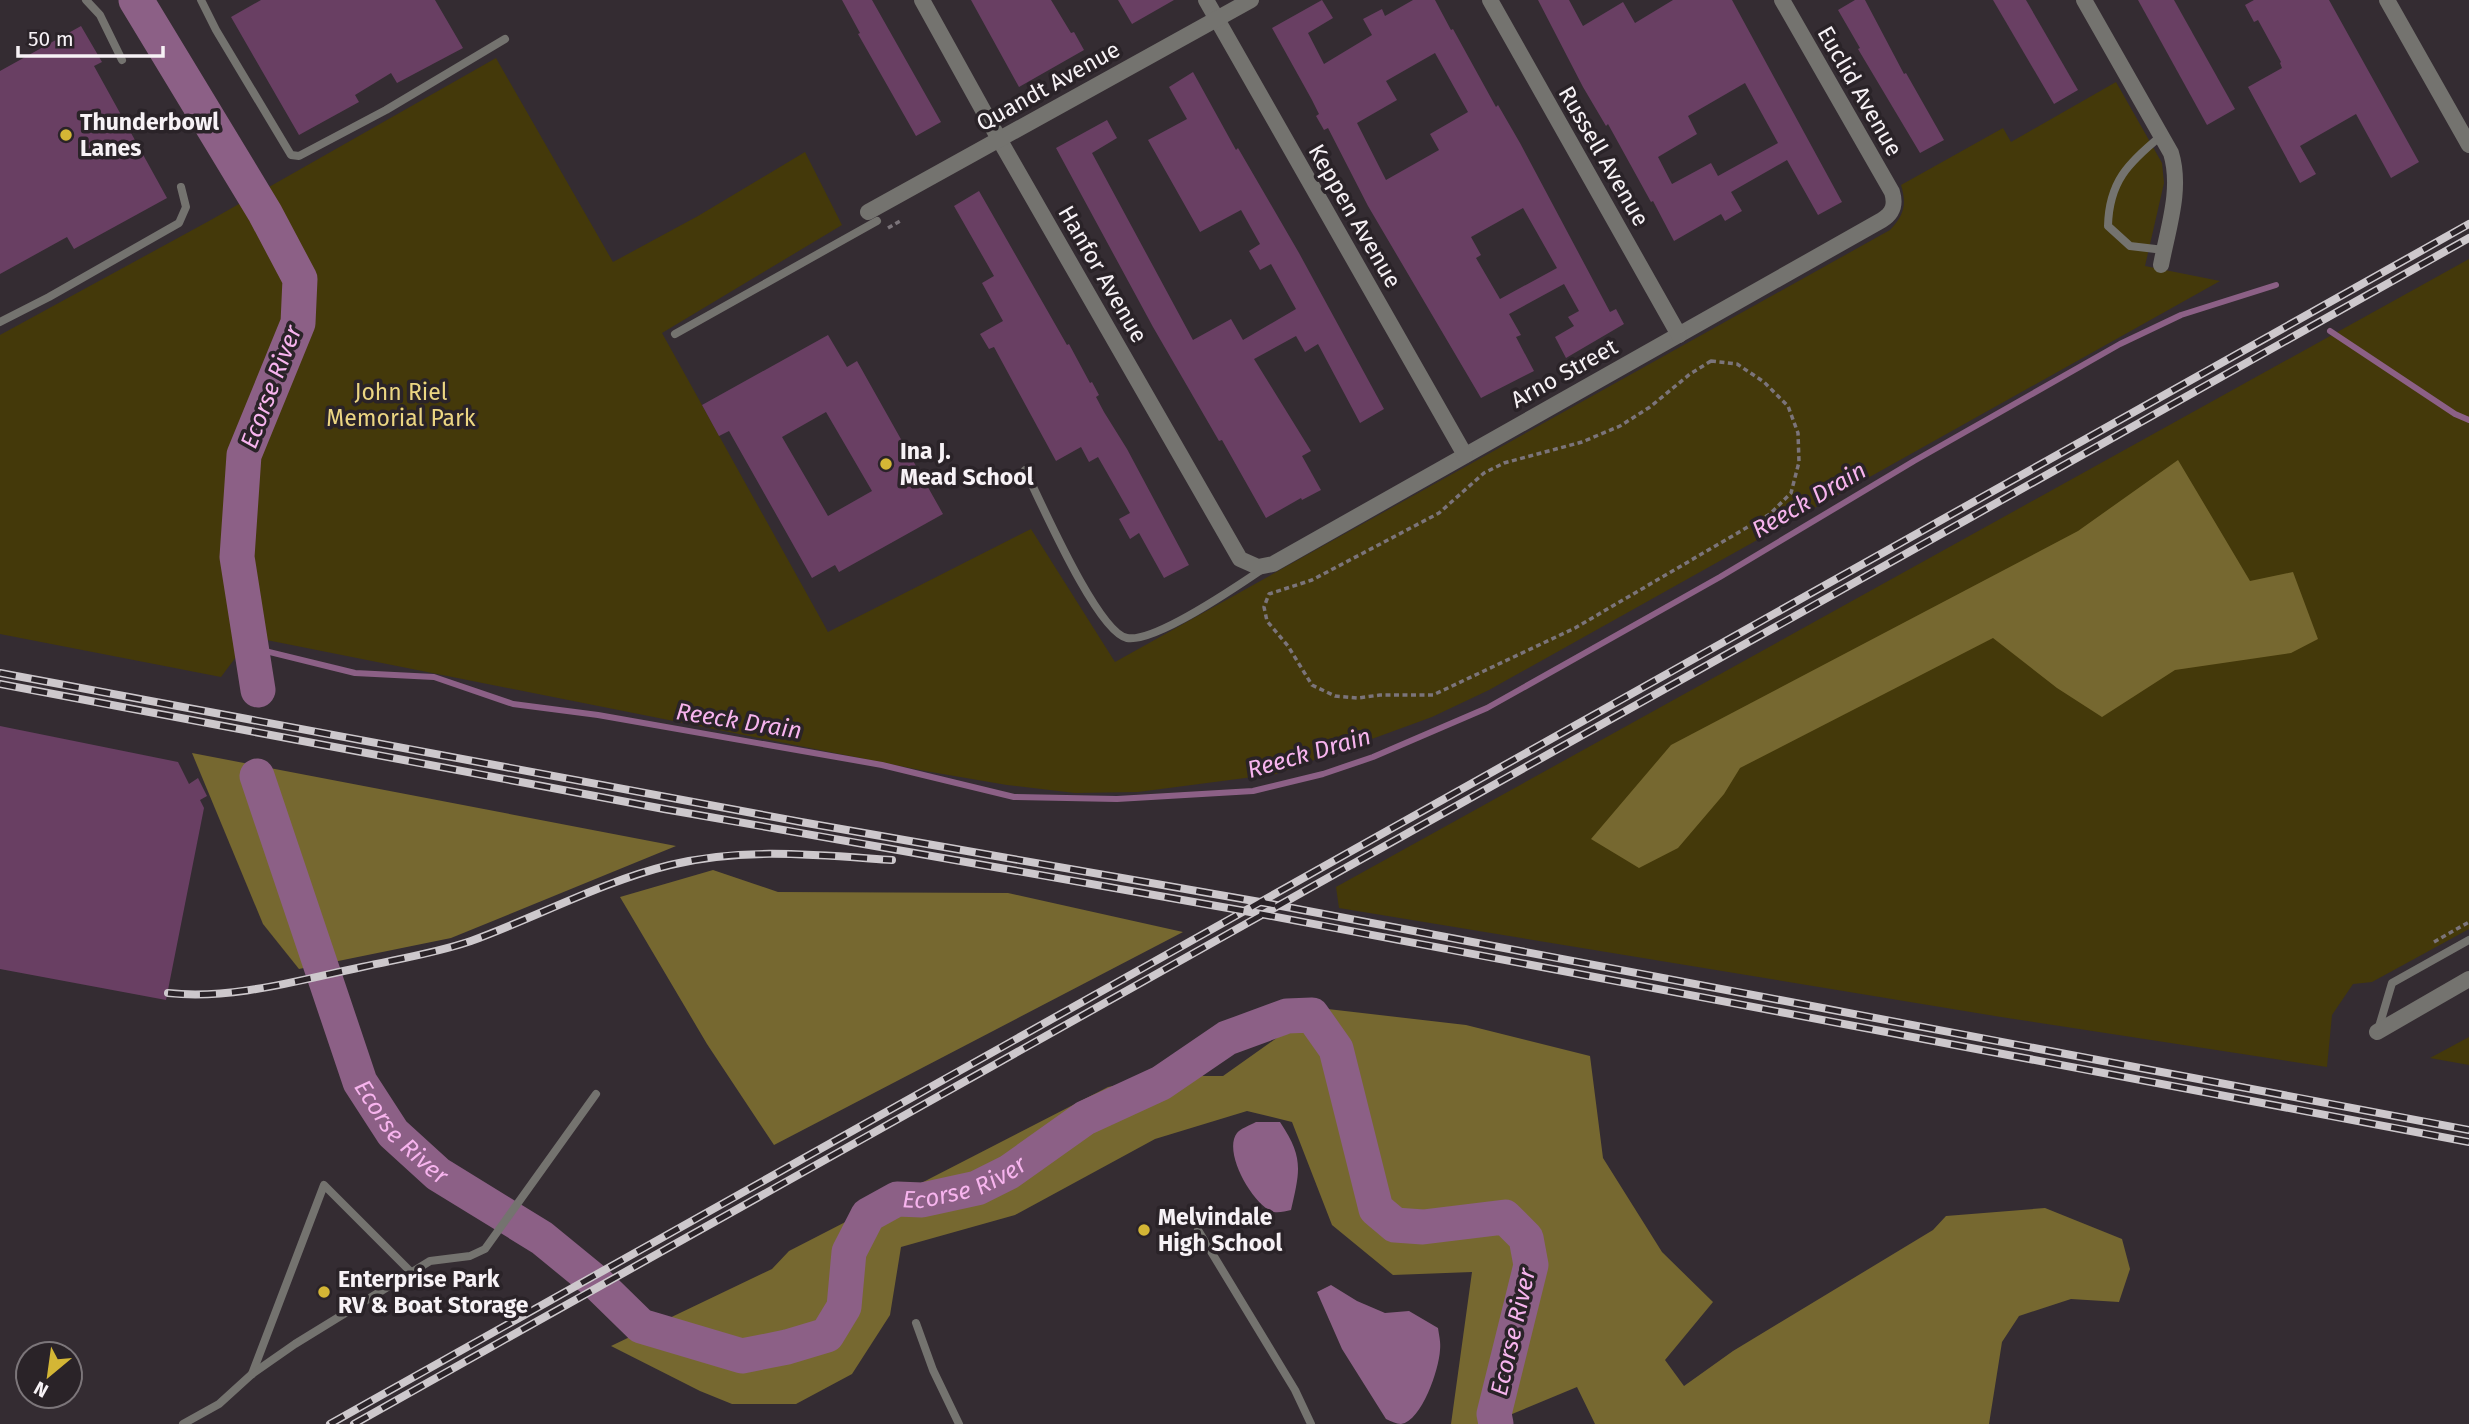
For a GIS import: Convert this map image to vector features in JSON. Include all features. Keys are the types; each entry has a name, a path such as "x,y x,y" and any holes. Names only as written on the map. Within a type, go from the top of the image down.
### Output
{"street":[{"name":"Hanfor Avenue","path":"922,0 1240,559 1259,566"},
{"name":"Keppen Avenue","path":"1206,0 1465,455"},
{"name":"Quandt Avenue","path":"872,216 999,139 1251,0"},
{"name":"Russell Avenue","path":"1490,0 1679,335"},
{"name":"Euclid Avenue","path":"1782,0 1892,192 1893,206"},
{"path":"2084,0 2173,160 2176,185 2162,258"},
{"path":"2387,0 2469,145"},
{"name":"Arno Street","path":"1259,566 1679,335 1885,218 1893,206"},
{"path":"2377,1032 2469,979"}],"lane":[{"path":"86,0 100,15 122,60"},
{"path":"201,0 291,155 299,156 386,110 505,39"},
{"path":"2161,136 2120,176 2108,204 2108,226 2130,246 2162,258"},
{"path":"0,322 179,223 186,207 181,187"},
{"path":"675,334 872,216"},
{"path":"1026,470 1091,602 1116,632 1125,638 1144,638 1214,601 1259,566"},
{"path":"2377,1032 2392,983 2469,940"},
{"path":"183,1424 219,1404 252,1374 295,1344 429,1261 470,1256 485,1249 596,1094"},
{"path":"252,1374 324,1185 411,1272"},
{"path":"1198,1230 1295,1390 1311,1424"},
{"path":"916,1323 933,1370 959,1424"}],"path":[{"path":"885,229 902,220"},
{"path":"1711,361 1737,363 1764,382 1788,406 1798,433 1800,462 1791,493 1770,514 1575,628 1463,683 1433,695 1380,695 1358,698 1335,696 1312,685 1288,646 1267,621 1264,607 1269,594 1312,580 1439,513 1484,473 1504,463 1582,442 1620,426 1711,361"},
{"path":"2425,947 2469,922"}],"green space":[{"name":"John Riel Memorial Park","path":"496,58 613,262 698,216 805,152 842,225 662,333 828,632 1031,529 1115,662 1890,230 1903,209 1901,185 2003,128 2011,142 2116,82 2162,163 2164,183 2145,266 2220,281 1489,690 1432,717 1276,774 1138,792 1075,793 925,771 251,637 221,677 0,634 0,335 209,221"},
{"path":"2469,259 2469,929 2372,982 2353,984 2332,1015 2327,1067 2001,1017 1339,908 1336,887"},
{"path":"2469,1037 2469,1065 2430,1058"}],"shaded area":[{"path":"2178,460 2250,581 2293,572 2318,639 2291,653 2175,670 2102,717 2057,688 1993,638 1740,768 1724,794 1678,848 1639,868 1591,839 1671,745 2078,531"},
{"path":"192,753 676,846 451,938 299,969 263,924"},
{"path":"713,870 778,892 1008,893 1183,932 774,1145 707,1044 620,897"},
{"path":"1319,1008 1466,1025 1590,1056 1603,1158 1662,1252 1713,1302 1665,1360 1684,1386 1733,1351 1933,1230 1946,1216 2045,1208 2122,1239 2130,1269 2119,1302 2071,1299 2019,1316 2002,1342 1989,1424 1595,1424 1577,1387 1488,1424 1451,1424 1472,1272 1393,1275 1332,1225 1292,1122 1247,1111 1155,1139 1015,1215 901,1247 890,1315 852,1374 796,1404 732,1404 700,1391 611,1346 772,1269 789,1251 1108,1087 1161,1076 1223,1076"},
{"path":"1256,1122 1280,1122 1293,1145 1298,1174 1291,1210 1274,1212 1266,1208 1242,1178 1233,1142 1237,1133"},
{"path":"1331,1285 1357,1301 1385,1313 1409,1311 1438,1328 1440,1350 1433,1381 1416,1414 1409,1421 1399,1424 1386,1419 1342,1349 1317,1292"}],"building":[{"path":"261,0 435,0 463,48 397,83 391,73 355,95 359,102 299,135 231,17"},
{"path":"842,0 872,0 941,122 916,136 858,34 860,33"},
{"path":"971,0 1051,0 1084,50 1019,87"},
{"path":"1118,0 1174,0 1132,24"},
{"path":"1322,0 1333,18 1308,33 1324,64 1372,35 1363,19 1382,9 1385,16 1413,0 1435,0 1496,107 1498,105 1520,143 1610,312 1616,309 1624,324 1566,358 1555,337 1574,326 1568,317 1579,311 1564,284 1509,314 1521,335 1516,337 1534,371 1481,398 1368,206 1328,128 1324,130 1316,116 1319,114 1312,100 1272,28","holes":["1435,53 1468,112 1430,134 1439,150 1386,180 1357,123 1397,100 1386,81","1523,208 1557,268 1500,299 1476,258 1481,255 1471,237"]},
{"path":"1538,0 1569,0 1583,26 1623,2 1635,23 1673,0 1732,0 1842,202 1818,215 1787,160 1731,192 1742,211 1725,221 1721,214 1674,241 1608,124 1606,126","holes":["1745,83 1778,143 1718,176 1711,163 1672,184 1658,157 1697,134 1688,116"]},
{"path":"1855,0 1865,0 1904,74 1906,73 1944,140 1920,153 1838,10"},
{"path":"1993,0 2026,0 2078,90 2054,104"},
{"path":"2138,0 2174,0 2235,109 2207,125"},
{"path":"2254,0 2329,0 2419,162 2391,178 2356,114 2300,146 2316,174 2300,183 2248,87 2282,68 2258,20 2254,22 2245,5"},
{"name":"Thunderbowl Lanes","path":"81,26 102,62 94,66 167,198 74,249 67,237 0,274 0,71"},
{"path":"1193,72 1236,150 1238,148 1299,253 1384,409 1360,423 1318,344 1305,352 1296,336 1254,359 1311,451 1302,456 1321,490 1266,518 1153,327 1056,148 1107,120 1117,138 1092,153 1193,340 1231,319 1243,340 1296,309 1271,264 1260,270 1249,251 1260,244 1241,210 1200,232 1148,140 1187,119 1169,87"},
{"path":"979,191 1067,345 1069,344 1090,383 1092,382 1099,395 1096,397 1189,565 1164,578 1139,533 1130,539 1119,519 1130,513 1098,457 1089,462 1081,447 1056,461 994,347 989,349 980,334 1003,321 982,283 994,276 954,206"},
{"name":"Ina J. Mead School","path":"828,335 847,367 857,361 943,514 839,572 835,565 812,578 729,431 719,436 702,405","holes":["826,412 872,491 828,516 782,437"]},
{"path":"0,726 178,762 189,784 198,778 207,796 200,800 204,808 166,1000 0,969"}],"waterway":[{"name":"Ecorse River","path":"136,0 265,213 300,279 298,323 244,455 237,557 258,690"},
{"name":"Reeck Drain","path":"253,648 355,673 434,677 513,704 598,715 882,765 1014,797 1117,799 1253,791 1323,774 1373,757 1487,708 1720,577 1914,461 2120,344 2181,315 2276,285"},
{"name":"Reeck Drain","path":"2330,331 2455,414 2469,420"},
{"name":"Ecorse River","path":"257,776 360,1082 393,1133 438,1174 542,1238 597,1283 641,1326 742,1356 827,1335 844,1307 849,1252 868,1215 897,1199 922,1200 977,1188 1009,1172 1085,1118 1161,1083 1227,1038 1287,1016 1312,1015 1336,1049 1376,1209 1395,1225 1423,1227 1505,1217 1526,1238 1531,1265 1494,1414 1496,1424"}],"railway":[{"path":"330,1424 2469,224"},
{"path":"354,1424 2469,238"},
{"path":"0,673 801,822 1260,902 2469,1130"},
{"path":"0,684 664,809 1245,911 2469,1142"},
{"path":"168,993 216,994 265,988 417,956 496,932 569,900 644,872 697,859 781,854 892,860"}],"place":[{"name":"Thunderbowl Lanes","path":"66,135"},
{"name":"Ina J. Mead School","path":"886,464"},
{"name":"Melvindale High School","path":"1144,1230"},
{"name":"Enterprise Park RV & Boat Storage","path":"324,1292"}]}
